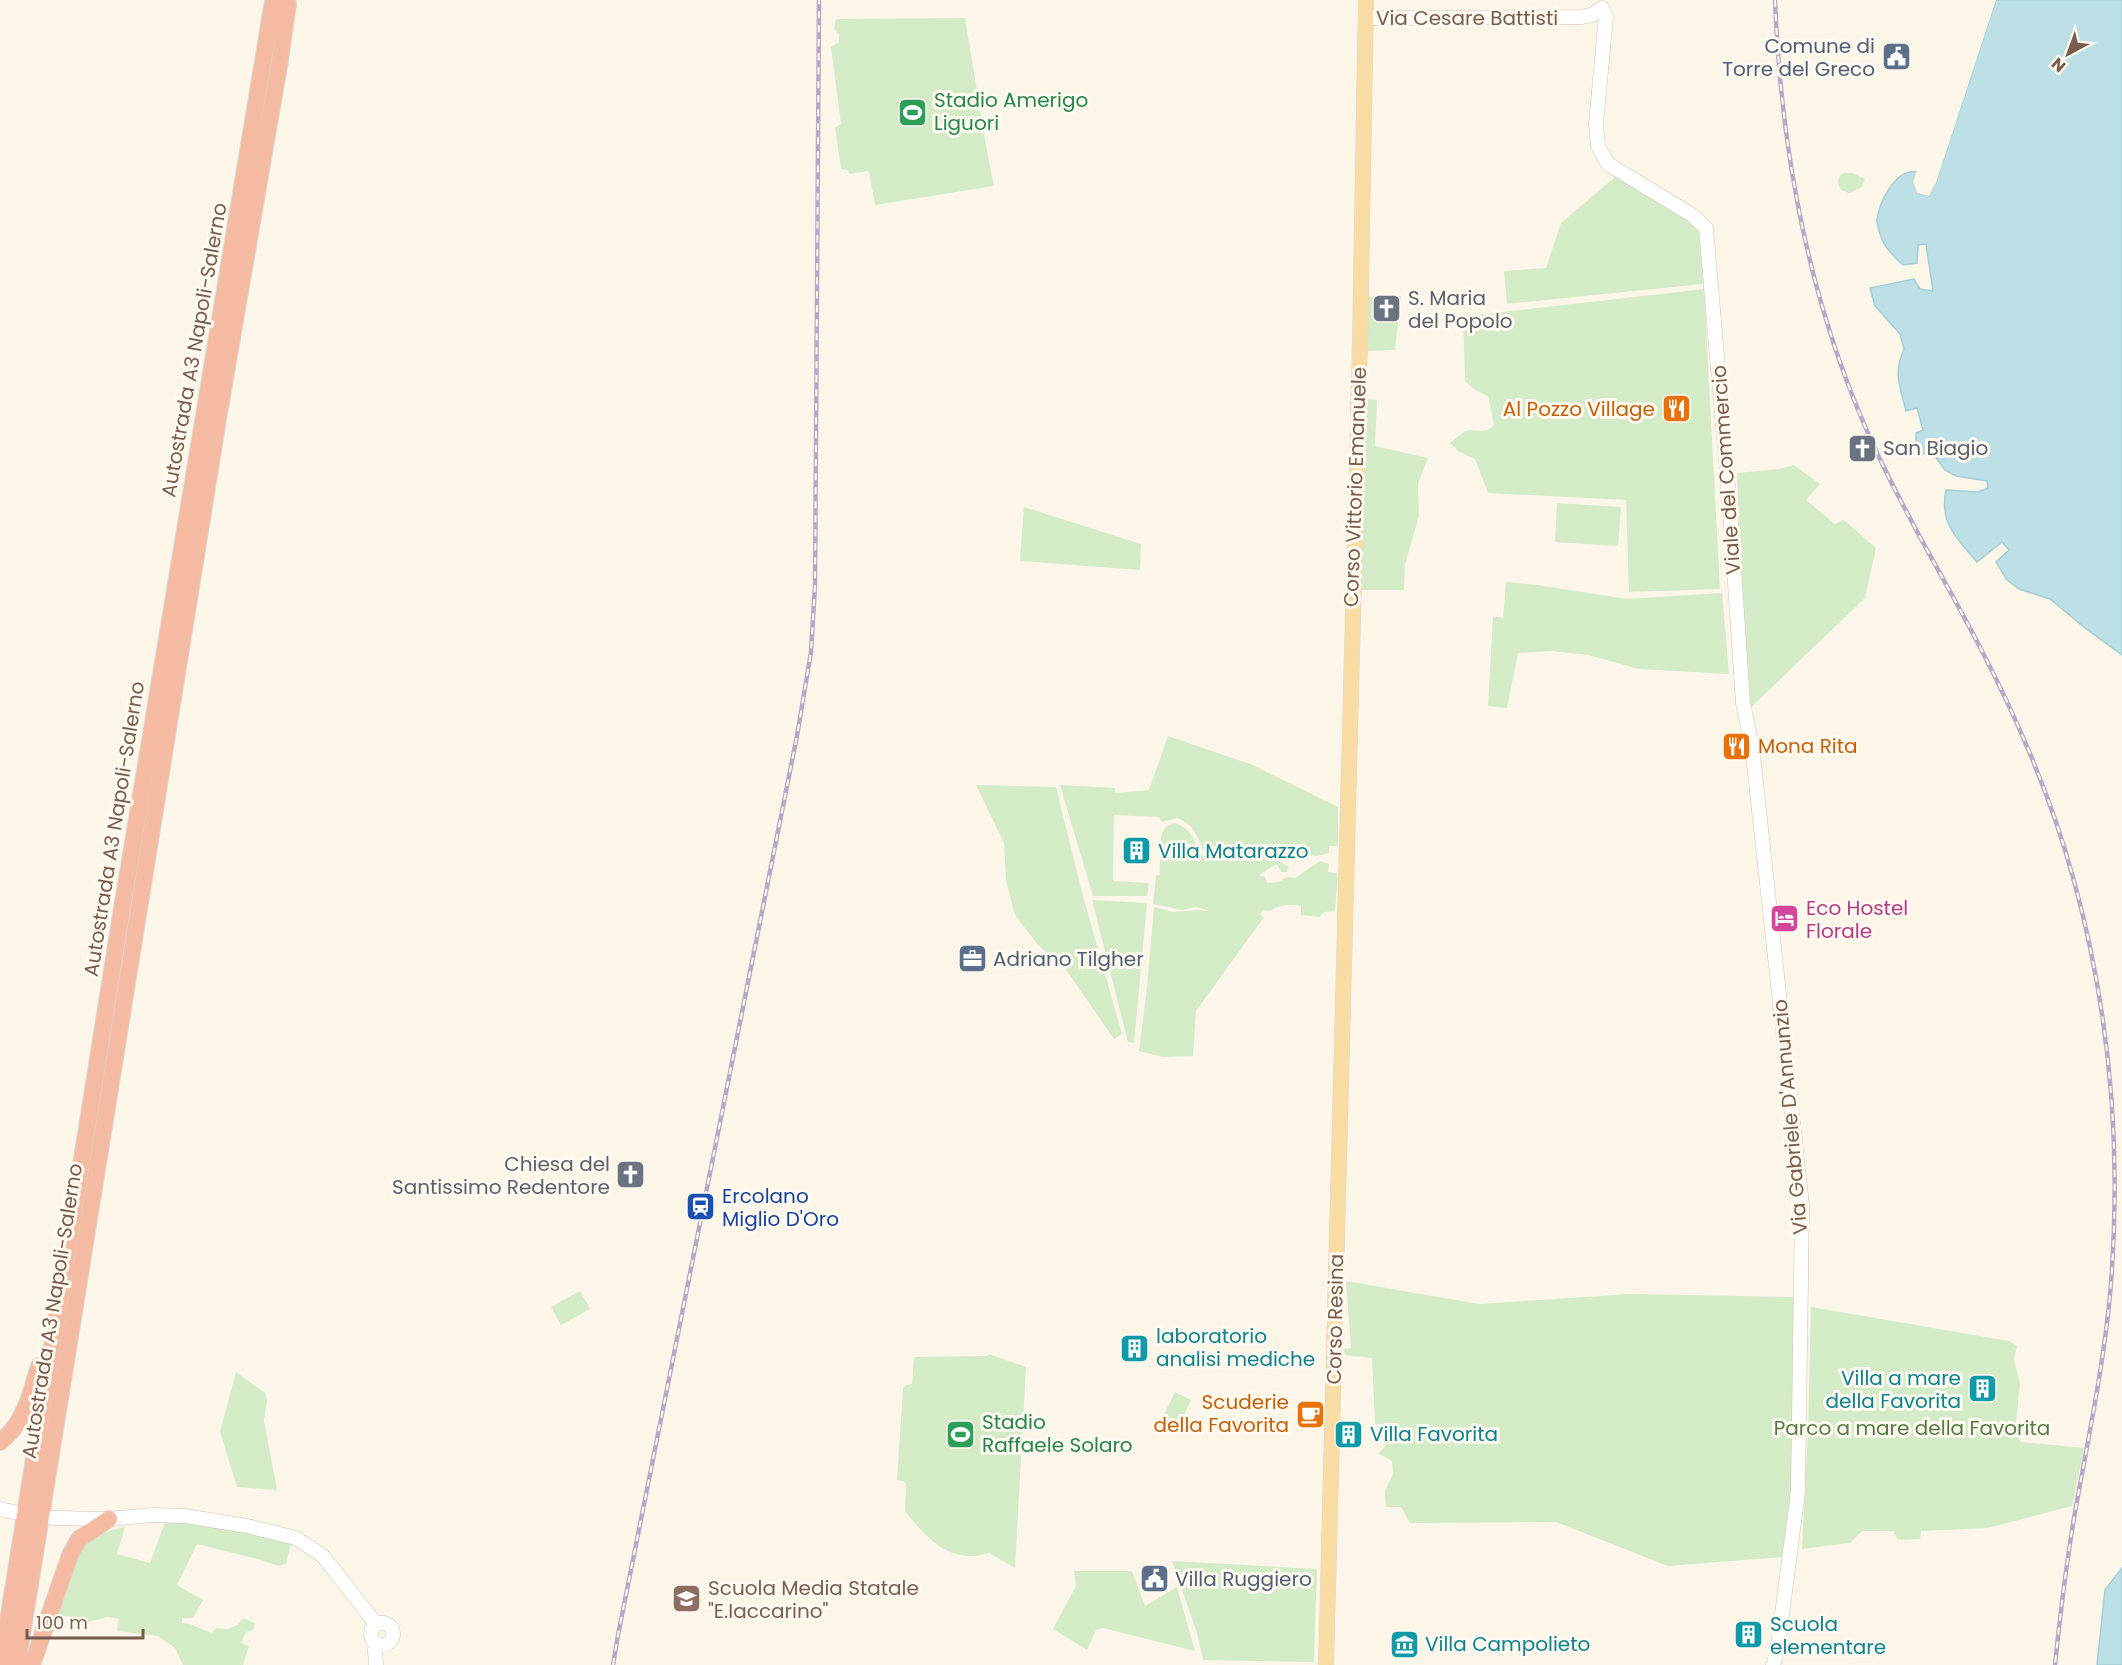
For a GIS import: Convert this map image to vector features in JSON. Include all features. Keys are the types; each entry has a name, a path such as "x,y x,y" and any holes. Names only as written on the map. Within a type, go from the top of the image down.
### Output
{"highway":[{"name":"Autostrada A3 Napoli-Salerno","path":"17,1665 68,1337 280,60 281,3"},
{"name":"Autostrada A3 Napoli-Salerno","path":"1,1665 66,1252 218,326 262,74 281,3"},
{"path":"0,1442 18,1423 29,1400 41,1359 54,1289 66,1252"},
{"path":"32,1665 70,1555 79,1539 109,1519"}],"main road":[{"name":"Corso Vittorio Emanuele","path":"1343,973 1360,342 1366,0"},
{"name":"Corso Resina","path":"1326,1665 1343,973"}],"street":[{"name":"Via Cesare Battisti","path":"1366,18 1581,17 1592,15 1602,8 1606,16 1596,124 1602,156 1614,170 1692,215 1706,228"},
{"name":"Viale del Commercio","path":"1706,228 1745,713"},
{"name":"Via Gabriele D'Annunzio","path":"1745,713 1752,746 1802,1205 1798,1491 1777,1653 1773,1665"},
{"path":"52,1518 109,1519 153,1515 185,1516 247,1526 296,1538 323,1556 376,1624 371,1636 372,1640 378,1644 375,1650 376,1665"}],"green space":[{"name":"Stadio Amerigo Liguori","path":"965,18 994,186 875,205 869,171 849,174 848,170 841,169 835,127 841,124 831,47 839,42 839,34 834,29 836,19"},
{"path":"1844,173 1852,173 1865,179 1861,188 1849,193 1841,190 1838,180"},
{"path":"1615,177 1691,219 1699,228 1703,284 1507,304 1504,271 1546,268 1561,223"},
{"path":"1704,289 1720,589 1629,592 1626,500 1488,493 1475,459 1458,451 1450,443 1465,431 1485,431 1494,424 1488,396 1475,390 1465,381 1463,319 1466,316"},
{"path":"1401,296 1395,350 1366,351 1366,297"},
{"path":"1367,399 1377,400 1375,446 1428,458 1418,483 1419,516 1405,564 1404,590 1359,590"},
{"path":"1794,465 1820,484 1806,500 1835,524 1844,520 1876,548 1865,598 1745,713 1737,473 1779,469"},
{"path":"1557,503 1621,507 1618,546 1555,542"},
{"path":"1024,507 1141,544 1140,570 1020,561"},
{"path":"1506,582 1626,599 1722,593 1729,674 1639,669 1588,655 1551,651 1518,653 1507,708 1488,706 1493,616 1503,618"},
{"path":"1168,736 1253,765 1338,807 1338,846 1329,846 1329,853 1317,856 1203,850 1191,827 1177,818 1162,822 1159,817 1114,815 1113,881 1149,883 1147,896 1093,896 1060,785 1115,788 1115,793 1149,790"},
{"path":"976,785 1056,787 1083,896 1122,1034 1114,1039 1067,971 1038,945 1015,915 1006,881 1004,843"},
{"path":"1174,823 1188,831 1196,844 1199,855 1280,858 1280,862 1289,867 1287,872 1281,872 1277,864 1259,875 1265,877 1267,883 1279,882 1286,877 1295,878 1320,861 1329,864 1328,872 1337,873 1338,878 1335,911 1324,912 1319,917 1301,915 1301,906 1297,905 1281,906 1270,911 1263,910 1260,914 1264,917 1196,1011 1193,1056 1163,1057 1139,1051 1154,907 1173,912 1209,911 1197,907 1182,910 1153,904 1156,876 1160,875 1162,834 1169,825"},
{"path":"1092,900 1147,903 1134,1043 1128,1042"},
{"path":"1346,1281 1479,1304 1630,1294 1796,1297 1791,1492 1782,1557 1668,1566 1556,1522 1410,1523 1401,1507 1386,1507 1385,1491 1393,1474 1392,1461 1378,1453 1385,1447 1387,1436 1384,1424 1375,1424 1372,1358 1344,1355 1344,1349 1351,1348"},
{"path":"580,1291 590,1309 561,1325 551,1307"},
{"name":"Parco a mare della Favorita","path":"1811,1307 2009,1341 2017,1346 2014,1359 2020,1384 2015,1432 2021,1442 2084,1448 2072,1506 1988,1528 1921,1531 1920,1539 1897,1540 1894,1531 1862,1531 1850,1543 1802,1549"},
{"name":"Stadio Raffaele Solaro","path":"989,1354 1026,1367 1015,1568 989,1553 975,1556 963,1555 941,1547 931,1540 905,1511 906,1484 897,1480 903,1388 912,1384 914,1357 987,1356"},
{"path":"236,1372 265,1393 267,1400 264,1421 277,1490 237,1487 220,1432"},
{"path":"1175,1392 1191,1400 1175,1435 1158,1427"},
{"path":"165,1522 215,1523 291,1543 286,1564 278,1566 197,1544 177,1585 203,1600 193,1618 182,1618 182,1623 212,1633 216,1628 227,1629 238,1625 243,1618 255,1623 253,1630 246,1632 241,1643 249,1646 243,1665 183,1665 175,1648 158,1636 117,1631 119,1619 107,1617 72,1626 69,1616 53,1616 76,1557 86,1543 100,1534 125,1527 117,1554 150,1563"},
{"path":"1172,1561 1317,1569 1314,1662 1203,1660 1197,1633"},
{"name":"Villa Ruggiero","path":"1074,1571 1132,1571 1145,1606 1177,1587 1195,1651 1103,1628 1096,1630 1087,1650 1053,1629 1076,1586"}],"water":[{"path":"1996,0 2122,0 2122,655 2050,599 2019,589 2007,580 1996,562 2009,550 2002,542 1977,562 1951,530 1945,512 1946,490 1978,492 1988,488 1987,481 1956,476 1945,470 1931,451 1921,455 1916,444 1916,433 1923,430 1917,408 1906,411 1900,387 1898,373 1904,349 1900,334 1875,306 1870,288 1914,279 1920,289 1933,291 1926,244 1918,245 1917,263 1903,265 1883,243 1877,225 1878,213 1889,188 1901,176 1908,173 1916,172 1913,182 1917,193 1929,196 1936,183"},
{"path":"2122,1568 2122,1665 2097,1665 2105,1590"}],"pier":[{"path":"1993,0 1996,0 1936,183 1929,196 1917,193 1913,182 1917,169 1919,172 1916,182 1920,190 1928,193 1933,182"}],"railway":[{"path":"613,1665 797,736 811,652 815,585 819,0"},
{"path":"1775,0 1778,59 1793,175 1804,233 1834,346 1878,455 1984,655 2035,766 2066,852 2087,932 2097,983 2105,1035 2114,1139 2115,1191 2110,1295 2094,1407 2071,1536 2055,1665"}],"place":[{"name":"Comune di Torre del Greco","path":"1896,57"},
{"name":"Stadio Amerigo Liguori","path":"913,112"},
{"name":"S. Maria del Popolo","path":"1387,309"},
{"name":"Al Pozzo Village","path":"1676,409"},
{"name":"San Biagio","path":"1862,448"},
{"name":"Mona Rita","path":"1737,746"},
{"name":"Villa Matarazzo","path":"1137,851"},
{"name":"Eco Hostel Florale","path":"1785,919"},
{"name":"Adriano Tilgher","path":"972,959"},
{"name":"Chiesa del Santissimo Redentore","path":"631,1175"},
{"name":"Ercolano Miglio D'Oro","path":"701,1207"},
{"name":"laboratorio analisi mediche","path":"1135,1348"},
{"name":"Villa a mare della Favorita","path":"1982,1389"},
{"name":"Scuderie della Favorita","path":"1310,1414"},
{"name":"Stadio Raffaele Solaro","path":"961,1434"},
{"name":"Villa Favorita","path":"1349,1434"},
{"name":"Villa Ruggiero","path":"1154,1579"},
{"name":"Scuola Media Statale \"E.Iaccarino\"","path":"687,1599"},
{"name":"Scuola elementare","path":"1749,1635"},
{"name":"Villa Campolieto","path":"1404,1644"}]}
